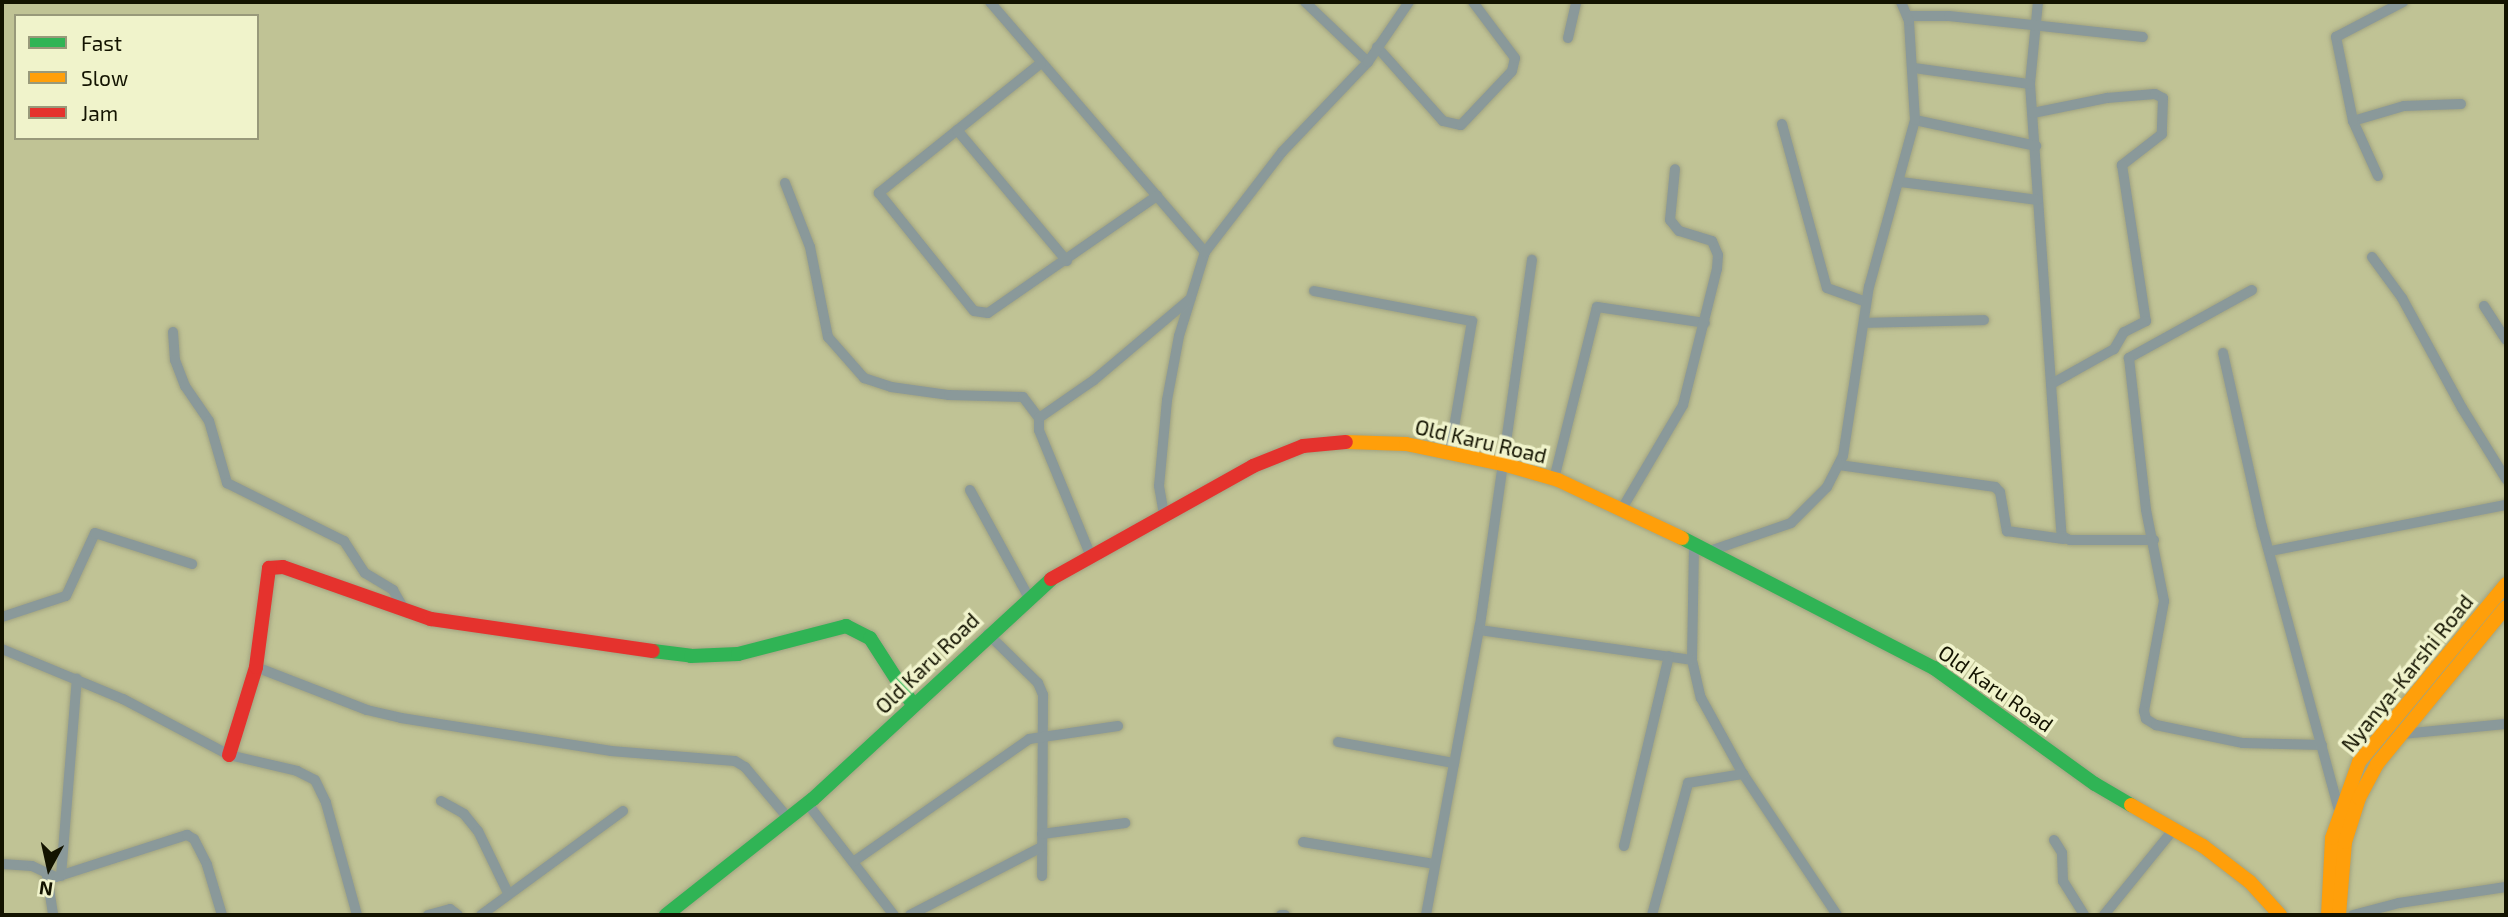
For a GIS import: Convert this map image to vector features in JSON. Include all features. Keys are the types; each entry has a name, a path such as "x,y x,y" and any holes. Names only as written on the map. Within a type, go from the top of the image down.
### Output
{"main road":[{"name":"Old Karu Road","path":"666,915 789,819 1028,596 1090,554 1272,458 1303,446 1358,441 1450,451 1503,464 1554,479 1623,508 1934,668 2095,784 2174,830 2250,882 2280,915"},
{"path":"229,755 256,667 269,568 283,567 405,612 466,625 716,658 846,626 870,638 913,705"},
{"name":"Nyanya-Karshi Road","path":"2328,915 2332,838 2339,811 2359,762 2375,739 2506,584"},
{"name":"Nyanya-Karshi Road","path":"2339,915 2351,820 2377,764 2506,607"}],"street":[{"path":"990,2 1205,252"},
{"path":"1305,2 1368,62"},
{"path":"1164,514 1160,448 1179,335 1205,252 1282,152 1368,62 1409,2"},
{"path":"1377,47 1443,121 1461,125 1512,71 1516,58 1474,2"},
{"path":"1568,38 1576,2"},
{"path":"1837,915 1743,774 1701,698 1692,660 1700,549 1791,523 1827,487 1839,466 1866,302 1916,120 1908,16 1901,2"},
{"path":"2038,2 2030,84 2063,538"},
{"path":"2378,176 2353,121 2336,37 2403,2"},
{"path":"1908,16 1949,16 2036,28 2143,37"},
{"path":"1041,63 879,193 974,311 988,313 1067,261 1157,196"},
{"path":"1913,68 2030,84"},
{"path":"2033,113 2107,98 2155,94 2163,98 2162,134 2122,164 2146,321 2124,332 2114,349 2052,384"},
{"path":"2353,121 2404,106 2461,104"},
{"path":"1916,120 2036,146"},
{"path":"1782,124 1827,288 1866,302"},
{"path":"957,130 1067,261"},
{"path":"1623,508 1683,405 1705,323 1718,255 1712,241 1679,231 1670,220 1675,169"},
{"path":"1901,182 2038,200"},
{"path":"785,183 810,247 828,337 864,378 891,387 949,395 1023,397 1040,418 1039,430 1090,554"},
{"path":"2372,257 2402,298 2506,479"},
{"path":"1426,915 1479,630 1532,260"},
{"path":"2252,290 2129,357 2146,510 2154,540 2164,615 2146,689 2146,719 2242,743 2322,744"},
{"path":"1314,291 1472,321 1450,451"},
{"path":"1040,418 1094,380 1191,299"},
{"path":"2484,306 2506,340"},
{"path":"1554,479 1597,307 1705,323"},
{"path":"1864,323 1984,320"},
{"path":"173,332 175,360 185,386 209,421 227,482 344,541 365,573 393,590 405,612"},
{"path":"2223,353 2339,811"},
{"path":"1839,466 1995,488 2000,492 2007,531 2063,538 2154,540"},
{"path":"970,490 1028,596"},
{"path":"2271,551 2506,505"},
{"path":"2,617 66,596 94,533 192,564"},
{"path":"1479,630 1692,660"},
{"path":"988,634 1038,682 1045,736 1040,848 1042,876"},
{"path":"2,649 77,679 229,755 297,771 314,780 326,803 357,915"},
{"path":"1624,846 1669,656"},
{"path":"256,667 367,710 401,718 611,751 734,761 745,767 789,819"},
{"path":"61,876 77,679"},
{"path":"2400,734 2506,724"},
{"path":"853,862 987,772 1020,744 1045,736 1118,726"},
{"path":"1338,742 1454,763"},
{"path":"1652,915 1690,780 1743,774"},
{"path":"441,801 464,814 478,831 508,892"},
{"path":"807,803 894,915"},
{"path":"481,915 508,892 623,811"},
{"path":"1042,834 1125,823"},
{"path":"2104,915 2174,830"},
{"path":"2,864 32,866 47,876 61,876 187,835 194,839 207,865 222,915"},
{"path":"2054,840 2062,853 2063,881 2084,915"},
{"path":"1303,842 1436,864"},
{"path":"910,915 1040,848"},
{"path":"47,876 53,915"},
{"path":"2353,915 2399,903 2506,887"},
{"path":"428,915 450,909 458,915"}],"traffic: fast":[{"path":"1682,538 1934,668 2095,784 2131,805"},
{"path":"666,915 813,799 1051,579"},
{"path":"653,651 691,656 738,654 846,626 870,638 913,705"}],"traffic: slow":[{"path":"1346,442 1406,444 1503,464 1558,480 1682,538"},
{"path":"2328,915 2332,838 2359,762 2506,584"},
{"path":"2339,915 2345,842 2359,798 2377,764 2506,607"},
{"path":"2131,805 2203,846 2250,882 2280,915"}],"traffic: jam":[{"path":"1051,579 1253,466 1303,446 1346,442"},
{"path":"229,755 256,667 269,568 283,567 431,619 653,651"}]}
